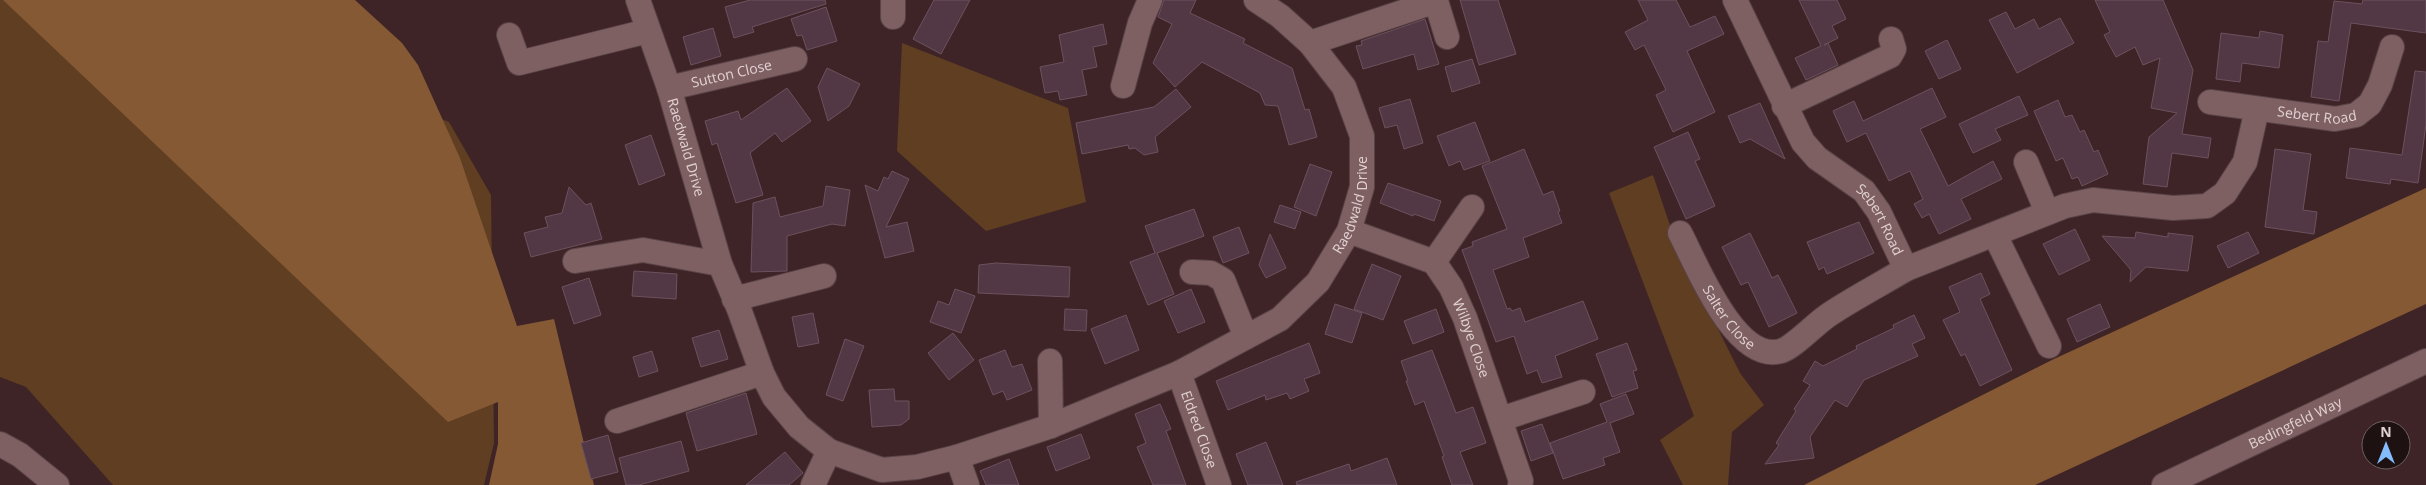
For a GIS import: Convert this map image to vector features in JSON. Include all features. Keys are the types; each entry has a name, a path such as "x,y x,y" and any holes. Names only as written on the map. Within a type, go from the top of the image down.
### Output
{"street":[{"name":"Raedwald Drive","path":"638,0 669,88 720,264 762,373 774,397 800,428 829,451 882,470 917,467 957,458 1051,426 1179,374 1280,320 1318,282 1349,231 1362,187 1362,136 1344,87 1310,43 1280,16 1256,0"},
{"path":"1123,86 1140,23 1150,0"},
{"name":"Sebert Road","path":"1736,0 1784,106 1803,142 1817,158 1864,191 1879,212 1906,269 1995,235 2047,212 2093,200 2172,208 2207,206 2225,193 2246,162 2257,109"},
{"path":"1310,43 1436,1 1447,37"},
{"path":"509,34 519,63 648,30"},
{"path":"1784,106 1890,56 1894,49 1891,39"},
{"name":"Sebert Road","path":"2210,102 2335,119 2356,115 2370,104 2380,85 2392,47"},
{"name":"Sutton Close","path":"669,88 795,59"},
{"path":"2026,162 2047,212"},
{"path":"1349,231 1434,262 1472,207"},
{"name":"Salter Close","path":"1680,233 1729,325 1747,342 1766,351 1781,351 1829,315 1906,269"},
{"path":"1995,235 2049,346"},
{"path":"575,261 643,250 720,264"},
{"name":"Wilbye Close","path":"1434,262 1451,287 1465,318 1501,419 1521,481 1520,485"},
{"path":"1192,272 1211,273 1223,280 1246,338"},
{"path":"734,299 824,276"},
{"name":"Bedingfeld Way","path":"2164,485 2426,361"},
{"path":"1050,362 1051,426"},
{"path":"617,421 762,373"},
{"name":"Eldred Close","path":"1179,374 1219,485"},
{"path":"1501,419 1583,392"},
{"path":"0,444 20,456 58,485"},
{"path":"813,485 829,451"},
{"path":"957,458 967,485"}],"shaded area":[{"path":"0,0 270,0 380,95 449,122 491,195 494,443 484,485 113,485 26,387 0,377"},
{"path":"3,0 355,0 402,43 418,65 460,158 517,326 554,319 594,485 489,485 498,444 498,402 448,422"},
{"path":"902,43 1068,108 1086,202 986,231 897,151"},
{"path":"1653,175 1678,249 1740,373 1764,405 1732,432 1728,485 1683,485 1660,440 1694,416 1609,193"},
{"path":"2426,188 2426,304 2035,485 1804,485 2054,359"}],"building":[{"path":"750,0 825,0 826,4 752,27 754,32 734,38 725,7"},
{"path":"934,0 970,0 941,54 913,39"},
{"path":"1164,0 1196,0 1190,13 1245,39 1243,43 1292,68 1305,110 1309,109 1317,137 1289,145 1278,106 1265,105 1260,93 1202,62 1175,87 1153,63 1172,24 1158,17"},
{"path":"1460,0 1498,0 1516,54 1479,65"},
{"path":"1638,0 1676,0 1690,27 1715,16 1724,34 1687,51 1715,112 1673,132 1656,95 1666,90 1644,45 1635,50 1625,32 1648,20"},
{"path":"1799,0 1837,0 1846,19 1832,26 1838,38 1828,43 1838,65 1806,80 1795,58 1821,46"},
{"path":"2095,0 2163,0 2193,70 2182,134 2211,138 2208,158 2172,153 2167,187 2143,184 2149,137 2177,113 2151,108 2160,58 2143,65 2135,47 2116,57 2104,35 2110,32"},
{"path":"2363,0 2426,0 2426,33 2351,23 2339,101 2311,97 2318,41 2328,42 2334,1 2362,4"},
{"path":"826,7 837,41 807,50 802,35 797,36 791,19"},
{"path":"2006,12 2015,29 2034,19 2039,29 2060,18 2074,43 2017,73 1989,20"},
{"path":"1425,19 1439,64 1418,70 1414,54 1363,69 1356,46 1362,45 1361,41"},
{"path":"1103,24 1107,44 1093,47 1097,67 1082,70 1087,95 1060,100 1058,91 1045,93 1040,67 1064,62 1059,35"},
{"path":"713,28 721,56 691,65 683,37"},
{"path":"2260,31 2283,35 2279,68 2242,63 2240,82 2216,79 2221,33 2259,38"},
{"path":"1947,40 1961,69 1939,79 1925,51"},
{"path":"1472,59 1480,83 1452,92 1445,67"},
{"path":"827,68 860,84 849,106 828,121 818,87"},
{"path":"2415,71 2426,72 2426,124 2418,183 2391,179 2390,184 2346,178 2350,148 2402,155"},
{"path":"787,88 811,121 782,142 775,133 750,153 763,195 736,203 717,143 712,145 705,121 738,111 741,120"},
{"path":"1932,88 1946,117 1920,129 1948,186 1993,161 2002,179 1961,199 1971,219 1939,234 1929,214 1922,218 1914,204 1923,199 1910,171 1889,181 1866,133 1847,142 1833,111 1854,101 1863,121"},
{"path":"1176,89 1191,107 1155,137 1158,152 1144,155 1135,148 1129,149 1128,145 1082,154 1076,123 1154,107"},
{"path":"2019,96 2028,115 1995,129 2001,140 1973,153 1959,124"},
{"path":"1410,99 1423,143 1404,149 1397,125 1385,128 1379,108"},
{"path":"2058,100 2065,117 2072,115 2080,132 2084,130 2094,152 2098,150 2108,174 2082,186 2078,177 2072,179 2063,158 2056,161 2034,111"},
{"path":"1760,103 1785,159 1750,139 1740,143 1728,116"},
{"path":"1475,122 1490,161 1464,170 1460,161 1449,166 1437,136"},
{"path":"1688,132 1700,159 1695,161 1715,206 1686,219 1654,147"},
{"path":"651,135 665,175 639,185 625,145"},
{"path":"1524,149 1543,195 1553,191 1562,223 1523,238 1529,257 1493,270 1507,309 1510,308 1512,311 1520,308 1525,322 1583,301 1598,339 1555,356 1562,377 1542,383 1537,370 1527,374 1514,336 1496,342 1462,250 1473,246 1472,242 1507,229 1482,166"},
{"path":"2275,149 2311,154 2303,210 2317,212 2314,234 2265,227"},
{"path":"1310,164 1332,172 1316,216 1294,207"},
{"path":"892,171 909,179 886,227 907,222 914,251 885,258 865,185 878,191 884,177 888,179"},
{"path":"1388,183 1441,201 1434,221 1414,214 1413,216 1380,203"},
{"path":"826,186 850,190 845,226 832,224 787,236 787,271 751,272 753,203 775,197 780,217 823,206"},
{"path":"569,187 586,205 591,203 602,239 531,257 524,233 548,227 545,217 562,213"},
{"path":"1280,205 1301,212 1295,229 1274,222"},
{"path":"1194,209 1204,236 1157,253 1174,294 1148,305 1130,262 1155,253 1145,226"},
{"path":"1859,222 1874,253 1827,274 1824,267 1819,270 1807,242"},
{"path":"1239,227 1249,253 1223,263 1213,237"},
{"path":"2075,229 2090,260 2059,275 2043,244"},
{"path":"2136,232 2168,237 2168,233 2193,236 2188,271 2146,267 2130,282 2131,270 2102,236 2135,238"},
{"path":"2248,232 2259,253 2228,268 2217,246"},
{"path":"1750,233 1772,278 1778,275 1797,313 1769,327 1748,282 1741,285 1722,247"},
{"path":"1270,234 1286,268 1266,278 1259,265"},
{"path":"996,263 1070,267 1069,297 978,293 979,265"},
{"path":"1372,264 1401,276 1383,320 1354,309"},
{"path":"634,271 677,274 676,299 632,296"},
{"path":"1981,273 1990,294 1980,299 2012,370 1980,386 1965,354 1961,356 1943,320 1960,312 1949,287"},
{"path":"589,278 601,315 574,324 562,287"},
{"path":"955,289 975,296 961,333 930,322 938,301 949,305"},
{"path":"1191,289 1205,322 1178,333 1164,301"},
{"path":"1335,304 1362,313 1352,343 1325,334"},
{"path":"2100,304 2110,327 2077,342 2067,319"},
{"path":"1065,309 1087,310 1086,331 1064,330"},
{"path":"1436,309 1444,332 1413,344 1404,321"},
{"path":"813,313 819,343 798,347 792,317"},
{"path":"1126,315 1139,350 1105,364 1091,329"},
{"path":"1914,315 1925,338 1912,344 1918,356 1864,380 1847,407 1835,400 1810,437 1814,458 1765,464 1779,445 1776,443 1796,411 1794,409 1810,385 1803,381 1815,361 1823,366 1857,349 1856,346 1894,328 1893,325"},
{"path":"719,330 728,359 701,367 692,338"},
{"path":"953,333 974,360 949,380 928,353"},
{"path":"845,339 864,346 843,401 826,395"},
{"path":"1309,343 1320,373 1304,379 1309,391 1290,399 1287,393 1266,400 1265,395 1228,410 1216,381"},
{"path":"1627,343 1637,370 1633,371 1638,388 1612,397 1596,354"},
{"path":"1005,350 1012,367 1022,364 1032,390 1007,400 1003,391 993,395 979,360"},
{"path":"1432,350 1456,413 1473,407 1486,443 1460,452 1473,485 1452,485 1442,457 1444,456 1424,401 1415,405 1406,381 1408,381 1401,361"},
{"path":"652,351 658,371 639,377 633,357"},
{"path":"894,389 895,401 909,401 909,419 901,425 872,427 869,390"},
{"path":"746,393 757,434 697,451 686,413"},
{"path":"1626,394 1634,414 1610,423 1620,452 1603,458 1605,465 1563,479 1550,443 1607,422 1600,404"},
{"path":"1160,404 1171,429 1166,431 1186,485 1153,485 1137,447 1146,443 1135,414"},
{"path":"1542,424 1553,453 1531,461 1521,431"},
{"path":"1081,434 1090,458 1056,471 1047,447"},
{"path":"608,435 618,472 591,479 581,443"},
{"path":"681,441 689,471 639,485 626,485 619,458"},
{"path":"1266,442 1283,485 1248,485 1236,454"},
{"path":"785,452 803,473 789,485 746,485"},
{"path":"1387,458 1397,485 1297,485 1296,482 1349,464 1351,471"},
{"path":"1009,459 1019,485 986,485 980,471"}]}
